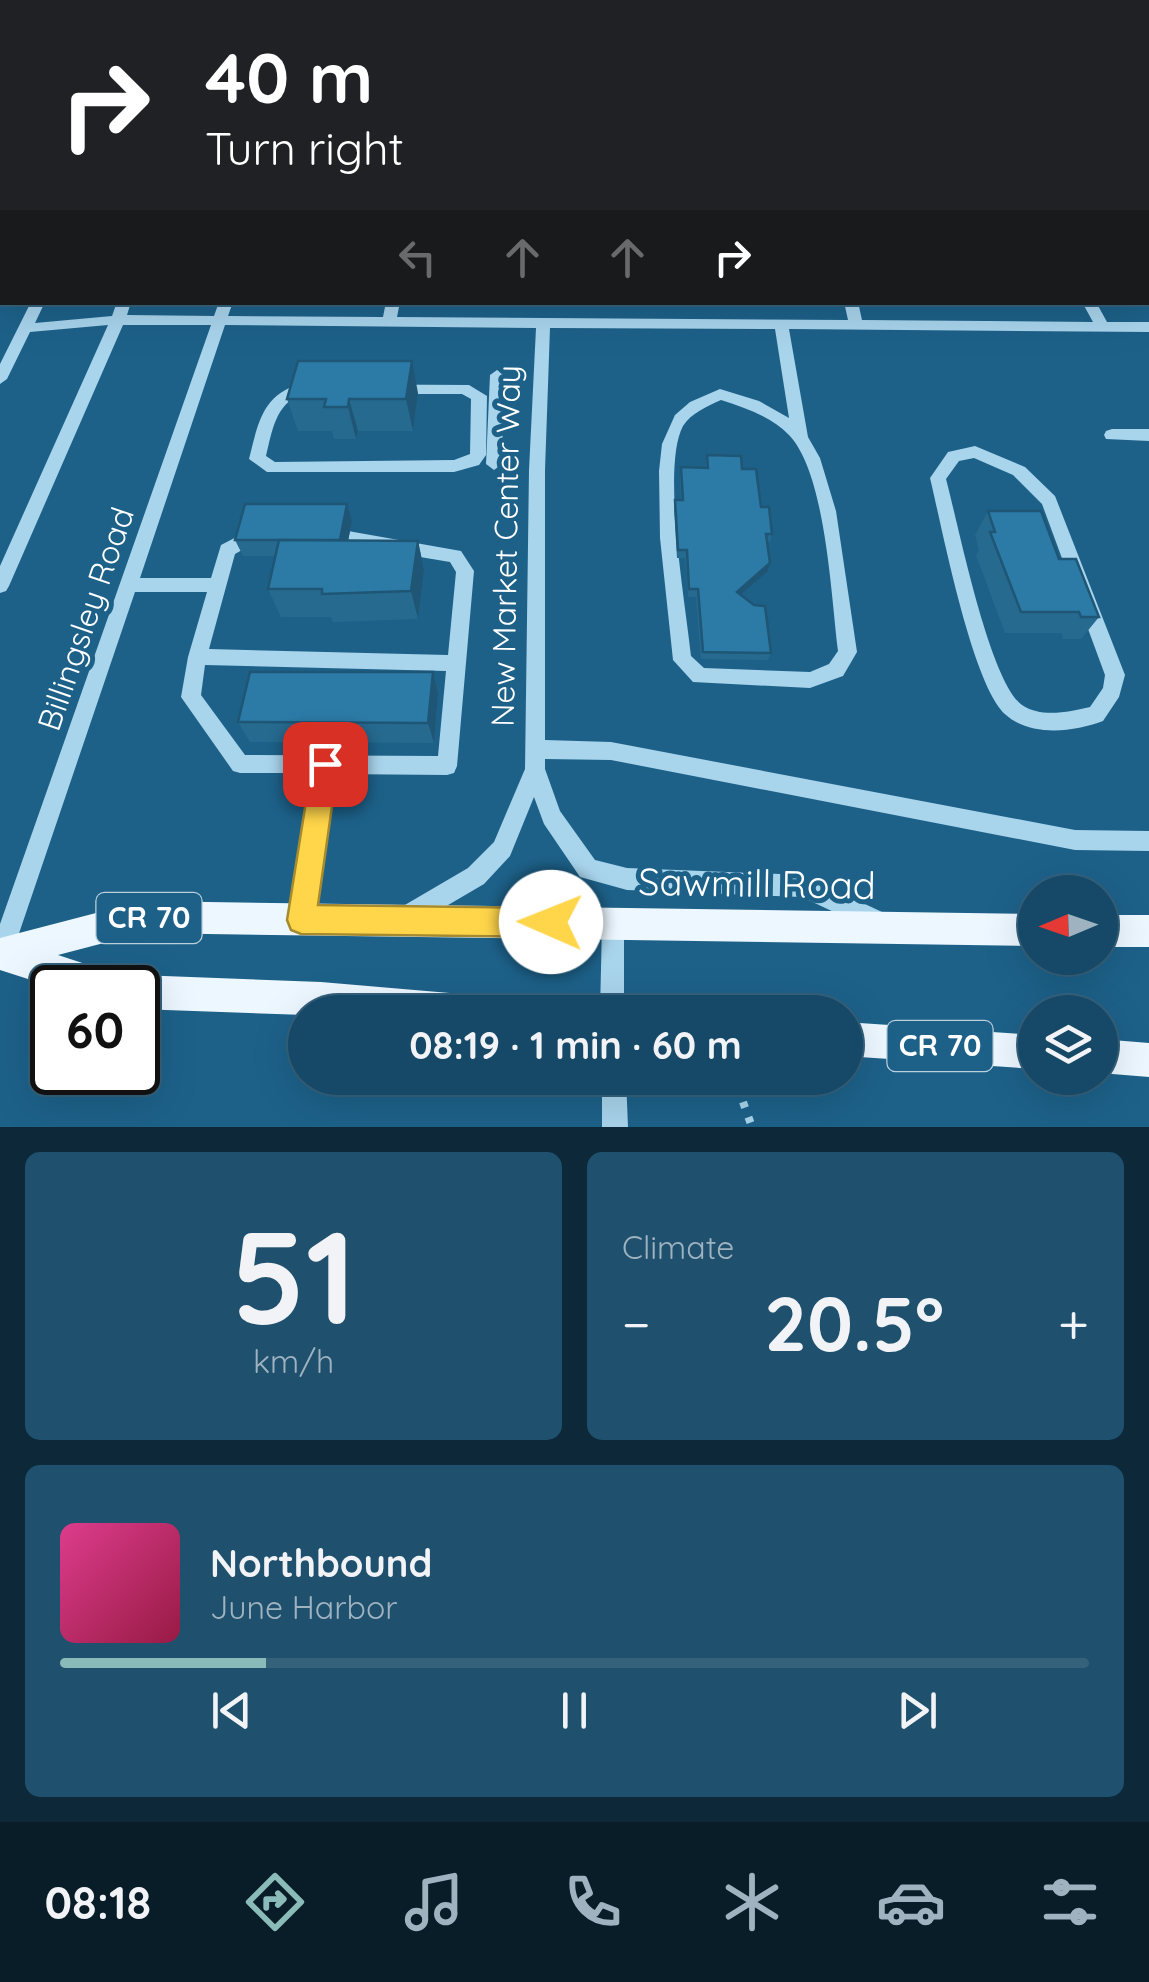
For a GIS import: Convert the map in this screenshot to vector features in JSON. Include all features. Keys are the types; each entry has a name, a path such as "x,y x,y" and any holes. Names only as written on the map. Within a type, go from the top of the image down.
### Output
{"main road":[{"name":"Sawmill Road","path":"1,954 142,918 1018,930"},
{"path":"1118,930 1149,931"},
{"name":"CR 70","path":"1,954 36,965"},
{"path":"160,993 288,998"},
{"name":"CR 70","path":"863,1041 1018,1051"},
{"path":"1118,1057 1149,1060"}],"street":[{"path":"0,379 37,305"},
{"path":"0,586 123,305"},
{"name":"Billingsley Road","path":"1,954 225,305"},
{"path":"389,324 392,305"},
{"path":"852,305 856,326"},
{"path":"1091,305 1103,327"},
{"name":"New Market Center Way","path":"26,328 118,320 1149,328"},
{"name":"New Market Center Way","path":"543,324 534,759 551,817 588,870 627,879 803,886 892,929"},
{"path":"781,326 800,438 820,476 848,652 836,670 810,680 700,676 682,660 665,466 675,427 694,406 720,394 765,409 800,438"},
{"path":"494,464 497,375"},
{"path":"480,396 478,455 473,461 454,466 272,468 257,459 265,428 286,392 464,389 480,396 498,394"},
{"path":"1112,435 1149,435"},
{"path":"975,452 990,457 1019,470 1049,501 1115,675 1112,692 1096,715 1064,722 1033,719 1008,706 990,673 938,478 947,461 975,452"},
{"path":"248,538 227,550 197,657 191,696 240,764 447,766 465,571 455,556 348,538"},
{"path":"129,584 218,586"},
{"path":"197,657 457,663"},
{"path":"534,759 610,751 1074,840 1149,841"},
{"name":"New Market Center Way","path":"400,921 476,876 502,849 534,759"},
{"path":"301,920 325,764"},
{"path":"612,995 613,924"},
{"path":"614,1095 615,1127"}],"path":[{"path":"743,1102 752,1127"}],"building":[{"path":"298,361 412,361 406,399 349,399 348,407 324,407 326,399 287,399"},
{"path":"707,455 741,456 742,469 756,469 761,507 769,507 772,534 766,534 770,563 737,592 754,605 765,606 771,653 703,652 698,589 689,589 687,550 678,550 675,500 683,500 681,467 708,468"},
{"path":"245,504 347,504 340,540 235,540"},
{"path":"988,511 1041,511 1059,559 1076,559 1099,617 1081,617 1079,612 1021,612 990,532 995,532"},
{"path":"279,540 418,541 411,591 322,594 322,589 268,589"},
{"path":"250,672 433,672 428,723 238,722"}],"route":[{"path":"325,764 301,920 551,922"}]}
